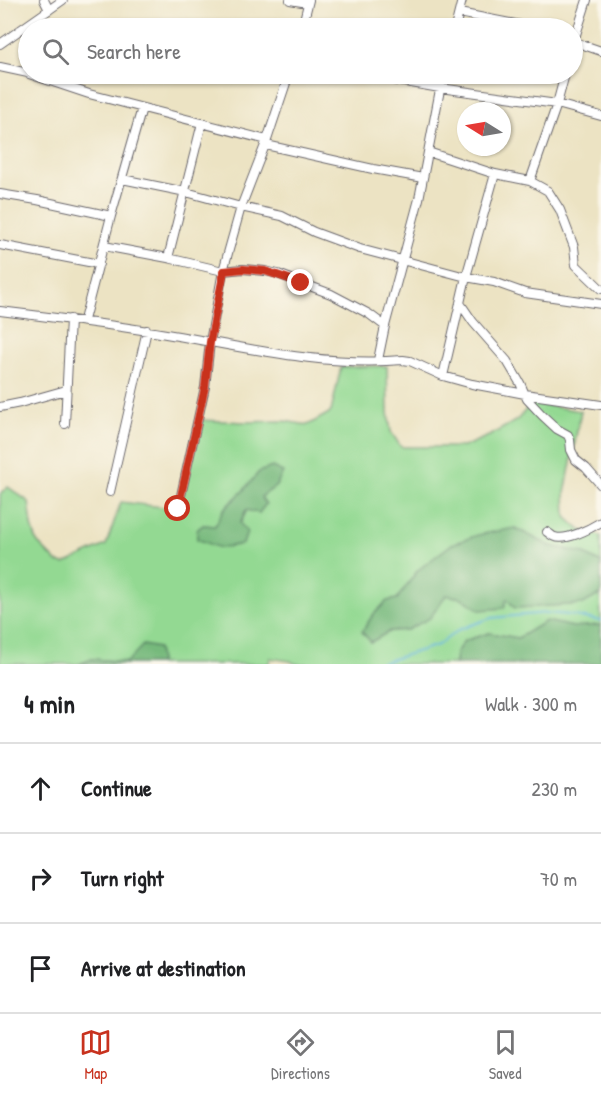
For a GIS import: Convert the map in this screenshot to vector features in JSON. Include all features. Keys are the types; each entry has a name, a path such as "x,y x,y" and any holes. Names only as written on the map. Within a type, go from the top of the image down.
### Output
{"street":[{"path":"44,0 49,10"},
{"path":"37,18 63,0"},
{"path":"290,0 309,1 305,18"},
{"path":"458,18 462,0"},
{"path":"581,18 587,0"},
{"path":"459,13 485,18"},
{"path":"0,44 18,32"},
{"path":"583,46 601,51"},
{"path":"0,67 18,71"},
{"path":"60,84 89,94 266,142 373,169 423,178"},
{"path":"178,509 205,387 210,342 224,271 241,207 286,84"},
{"path":"417,84 557,104 601,117"},
{"path":"378,360 423,178 441,84"},
{"path":"530,181 562,84"},
{"path":"84,320 142,108"},
{"path":"168,258 202,123"},
{"path":"428,152 495,174 530,181 548,191 560,210 574,246 576,265 601,289"},
{"path":"443,376 466,277 495,174"},
{"path":"122,179 282,216 360,249 402,261 494,282 525,293 601,304"},
{"path":"0,194 111,216"},
{"path":"0,245 99,264"},
{"path":"104,246 224,271 243,269 278,274 331,294 385,326"},
{"path":"460,303 507,362 531,404 557,429 568,435 576,460 601,485"},
{"path":"0,311 84,320 291,356 335,361 410,361 443,376 472,384 599,407"},
{"path":"65,424 70,319"},
{"path":"110,492 147,330"},
{"path":"0,407 66,390"},
{"path":"547,532 554,537 563,537 588,531 601,522"}],"green space":[{"path":"387,366 391,432 401,447 463,447 517,420 532,403 581,411 565,493 566,517 580,530 601,536 601,563 583,553 550,546 515,528 418,570 371,642 390,631 407,630 430,617 446,595 462,598 481,610 507,599 515,608 583,604 600,594 601,625 573,627 546,621 518,638 489,633 464,641 456,653 455,664 296,664 270,658 269,664 158,664 160,661 127,662 92,659 79,664 0,664 0,494 8,487 29,502 37,542 57,562 64,564 106,545 121,502 178,509 199,420 284,421 308,425 331,412 341,367","holes":["276,486 261,497 259,513 247,510 240,524 197,530 203,525 215,526 224,509 242,492"]},
{"path":"272,467 283,472 276,486 261,497 266,504 259,513 246,510 240,523 247,532 243,544 220,548 197,539 197,530 203,525 215,526 224,509 259,472"},
{"path":"515,528 550,546 583,553 601,563 601,594 583,604 515,608 507,599 504,608 480,610 462,598 446,595 430,618 407,630 390,631 371,642 362,632 372,616 387,601 397,599 418,570 452,544 478,535"},
{"path":"546,621 573,627 601,625 601,664 455,664 456,653 464,641 489,633 518,638"},
{"path":"143,645 158,648 160,661 158,664 79,664 92,659 127,662"}],"waterway":[{"path":"377,664 438,645 460,629 491,618 547,613 601,621"}],"route":[{"path":"178,509 205,387 210,342 224,271 243,269 265,271 301,283"}]}
